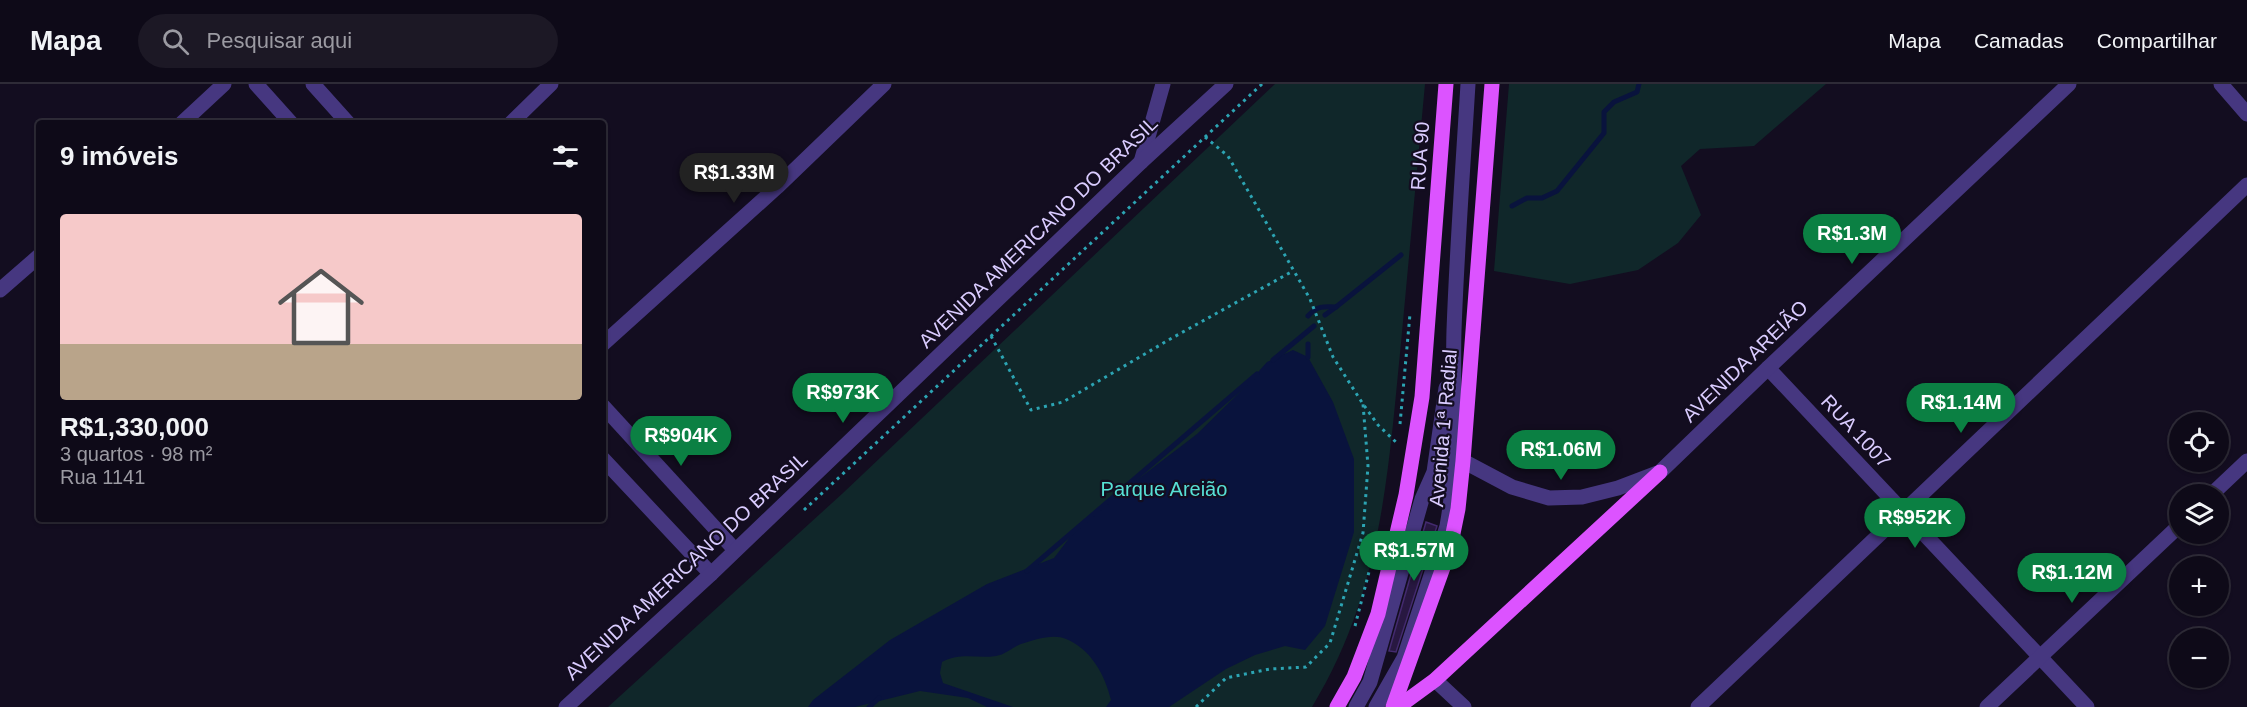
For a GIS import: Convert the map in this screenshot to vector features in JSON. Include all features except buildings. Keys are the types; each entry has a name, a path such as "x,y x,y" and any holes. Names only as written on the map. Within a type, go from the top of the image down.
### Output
{"main road":[{"name":"RUA 90","path":"1435,231 1446,84"},
{"name":"Avenida 1ª Radial","path":"1393,707 1450,548 1458,509 1492,84"},
{"name":"Avenida 1ª Radial","path":"1337,707 1354,677 1378,614 1406,495 1422,398 1435,231"},
{"path":"1398,707 1435,680 1660,472"}],"street":[{"path":"185,120 224,84"},
{"path":"256,84 288,120"},
{"path":"314,84 345,120"},
{"path":"514,120 551,84"},
{"path":"606,341 777,187 884,84"},
{"path":"1141,162 1162,84"},
{"name":"AVENIDA AMERICANO DO BRASIL","path":"566,707 711,574 1141,162 1226,84"},
{"path":"1376,707 1404,658 1447,526 1454,464 1454,332 1468,84"},
{"name":"AVENIDA AREIÃO","path":"1660,472 2069,84"},
{"path":"2221,84 2247,114"},
{"path":"1698,707 2247,185"},
{"path":"0,290 36,258"},
{"path":"1356,707 1370,682 1422,499 1434,472 1454,332"},
{"name":"RUA 1007","path":"1768,368 2087,707"},
{"path":"606,409 735,550"},
{"path":"1463,461 1512,488 1549,498 1582,497 1618,488 1660,472"},
{"path":"2223,484 2247,461"},
{"path":"606,462 711,574"},
{"path":"1987,707 2169,535"},
{"path":"1435,680 1464,707"}],"path":[{"path":"800,513 1262,84"},
{"path":"1205,137 1228,156 1310,299 1333,357 1378,425 1398,444 1411,306"},
{"path":"991,336 1031,410 1063,402 1293,271"},
{"path":"1196,707 1227,678 1270,669 1306,667 1330,643 1363,533 1368,466 1363,404"},
{"path":"1354,627 1373,559"}],"green space":[{"name":"Parque Areião","path":"1275,84 1425,84 1391,439 1378,531 1354,620 1335,664 1312,707 608,707 843,493"},
{"path":"1509,84 1826,84 1754,146 1700,149 1681,166 1701,215 1678,243 1638,270 1570,284 1494,271"}],"shaded area":[{"path":"1293,350 1308,357 1333,402 1354,459 1354,532 1325,626 1305,650 1285,646 1255,655 1226,669 1169,707 1106,707 1111,700 1101,672 1090,656 1075,643 1061,637 1050,637 1021,644 999,655 963,656 942,662 940,673 943,683 1013,707 987,707 968,698 920,691 855,707 808,707 813,700 890,640 987,584 1054,558 1070,537 1103,506 1197,434 1267,362"}],"waterway":[{"path":"1512,206 1527,198 1542,198 1557,191 1604,133 1604,112 1614,102 1637,92 1639,84"},
{"path":"1308,316 1320,307 1336,307 1401,255"},
{"path":"1325,315 1336,307"},
{"path":"1273,360 1314,326"},
{"path":"1308,344 1308,357"},
{"path":"1027,571 1257,374"},
{"path":"869,707 879,698"}]}
